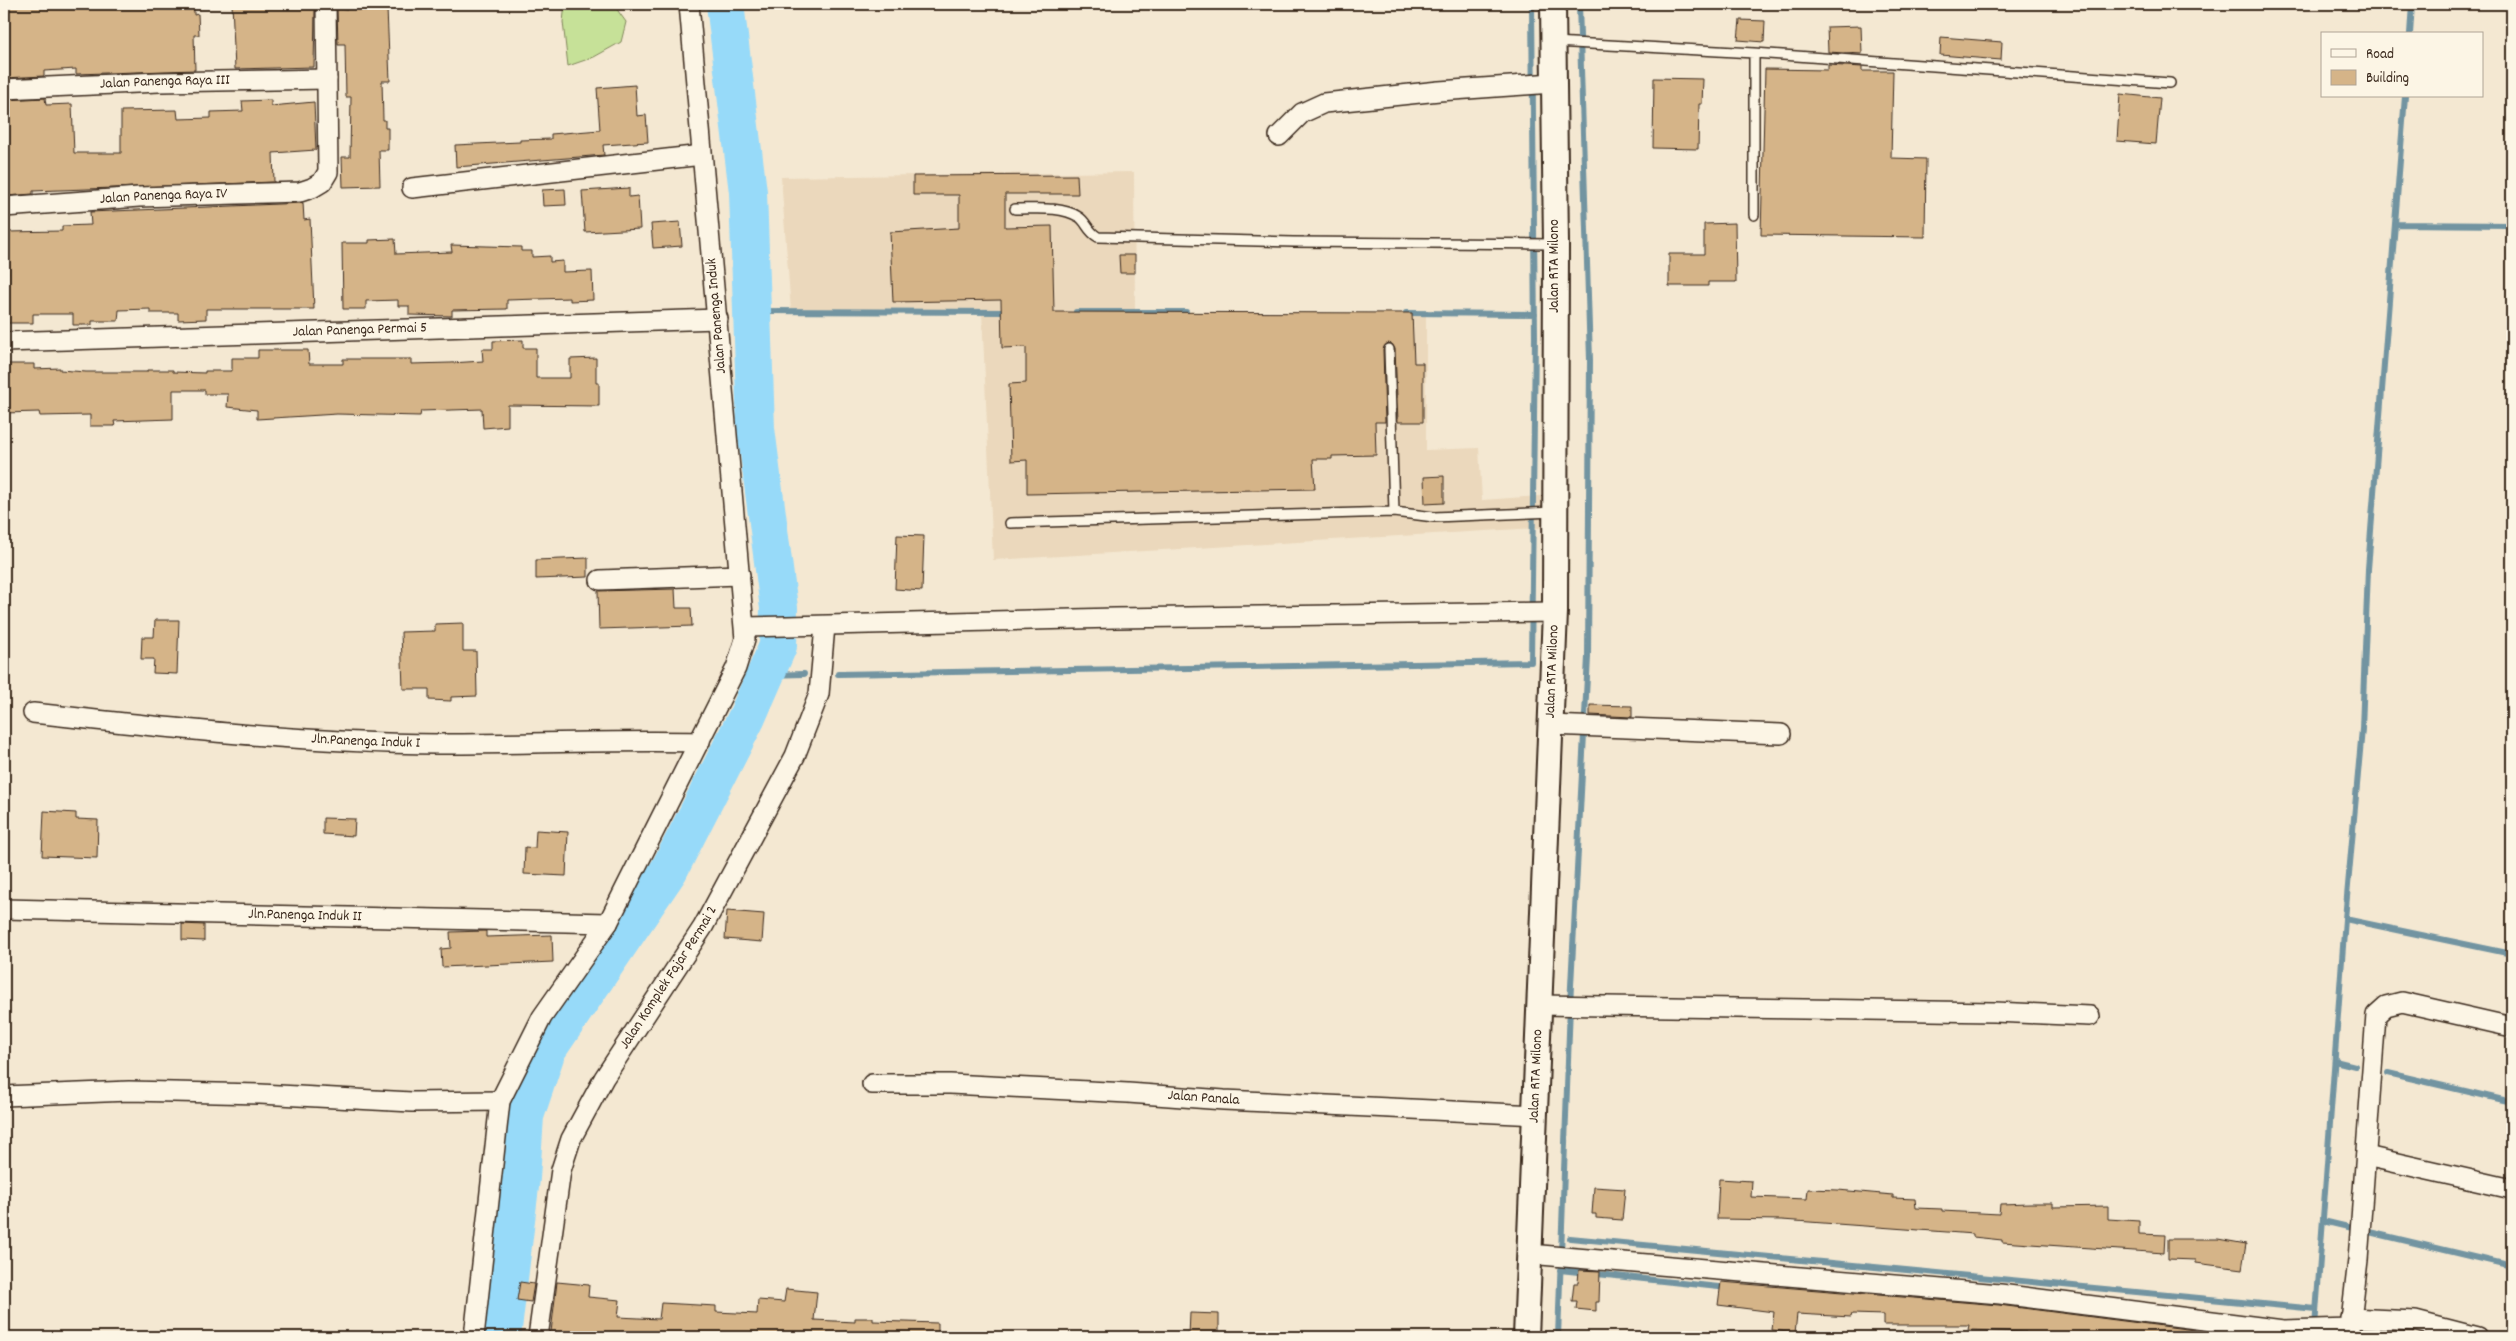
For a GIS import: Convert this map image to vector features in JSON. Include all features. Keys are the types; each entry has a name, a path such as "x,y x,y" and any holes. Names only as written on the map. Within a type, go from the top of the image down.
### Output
{"street":[{"path":"326,4 327,79"},
{"name":"Jalan Panenga Induk","path":"500,1101 542,1017 608,924 736,668 745,639 752,627 740,575 689,4"},
{"name":"Jalan RTA Milono","path":"1526,1337 1554,612 1548,512 1549,244 1553,4"},
{"name":"Jalan Panenga Raya III","path":"4,89 159,82 327,79"},
{"name":"Jalan Panenga Raya IV","path":"4,207 139,197 286,193 312,188 322,182 328,172 327,79"},
{"path":"1280,136 1302,113 1324,102 1553,83"},
{"path":"412,188 702,155"},
{"name":"Jalan Panenga Permai 5","path":"4,342 718,319"},
{"path":"600,580 740,575"},
{"path":"752,627 1126,618 1554,612"},
{"name":"Jalan Komplek Fajar Permai 2","path":"538,1337 561,1170 571,1139 604,1078 703,927 794,756 819,694 825,626"},
{"name":"Jln.Panenga Induk I","path":"33,712 176,729 325,740 439,744 619,740 700,742"},
{"path":"1550,725 1781,734"},
{"name":"Jln.Panenga Induk II","path":"4,909 608,924"},
{"path":"2350,1328 2358,1260 2376,1015 2380,1009 2402,1002 2512,1027"},
{"path":"1539,1005 1994,1012 2090,1016"},
{"name":"Jalan Panala","path":"872,1084 950,1084 1535,1115"},
{"path":"4,1096 129,1091 260,1094 420,1102 500,1101 474,1337"},
{"path":"2366,1156 2512,1189"},
{"path":"1529,1254 2000,1294 2295,1331 2350,1328 2414,1321 2477,1337"}],"lane":[{"path":"1553,42 1754,53 2170,82"},
{"path":"1754,53 1754,215"},
{"path":"1015,209 1064,210 1081,218 1089,232 1098,237 1293,242 1525,242 1549,244"},
{"path":"1389,349 1394,512"},
{"path":"1010,523 1394,512 1434,517 1548,512"}],"shaded area":[{"path":"1134,172 1135,312 1426,313 1426,450 1479,448 1482,500 1555,495 1555,527 993,560 982,312 791,311 781,177"}],"green space":[{"path":"565,4 613,4 626,22 621,42 594,57 568,66 563,22"}],"building":[{"path":"4,4 194,4 194,15 198,14 199,35 194,35 195,70 76,74 76,69 44,71 44,76 4,78"},
{"path":"232,4 312,4 312,8 315,9 314,67 235,69"},
{"path":"347,4 376,4 376,9 387,9 390,81 382,81 383,120 385,120 385,128 388,128 388,150 379,150 380,186 343,187 342,157 350,157 351,97 346,97 345,44 338,44 337,9 347,10"},
{"path":"1740,20 1765,21 1764,42 1738,40"},
{"path":"1861,26 1862,54 1828,52 1827,27"},
{"path":"1941,37 2002,42 2001,60 1940,55"},
{"path":"1828,65 1862,67 1862,71 1893,71 1891,158 1926,159 1925,237 1761,235 1765,69 1828,70"},
{"path":"1654,78 1703,79 1702,104 1699,104 1698,149 1653,148"},
{"path":"635,85 637,116 646,115 648,142 603,145 604,155 456,167 455,145 551,139 551,134 600,130 597,88"},
{"path":"2120,94 2160,98 2156,144 2117,141"},
{"path":"45,98 46,105 72,104 74,153 121,153 121,111 177,110 178,119 211,118 211,112 243,111 242,101 271,100 271,106 314,102 316,150 273,153 274,182 33,191 33,194 6,196 5,100"},
{"path":"1077,175 1078,194 1005,194 1005,227 1052,226 1054,312 1412,313 1414,363 1423,363 1423,422 1398,422 1395,349 1392,344 1388,343 1383,349 1385,422 1375,422 1376,455 1332,456 1332,459 1313,459 1315,489 1027,494 1027,460 1011,461 1009,384 1026,383 1026,347 1002,348 1001,300 893,302 890,232 959,228 959,195 913,195 913,176"},
{"path":"629,188 629,197 638,196 640,229 585,232 582,191"},
{"path":"565,189 566,205 543,206 542,190"},
{"path":"303,203 304,220 310,219 314,309 206,309 206,319 178,320 178,313 150,313 150,309 119,310 118,321 92,321 92,325 73,325 73,314 33,314 33,323 4,323 4,274 8,274 7,232 62,231 62,226 91,225 90,212"},
{"path":"680,222 682,246 653,248 651,224"},
{"path":"1735,223 1736,282 1708,282 1708,286 1669,286 1669,254 1704,254 1704,224"},
{"path":"395,239 396,254 452,252 451,245 521,247 521,251 532,251 532,257 550,256 550,262 563,261 563,272 592,271 593,300 570,301 570,298 507,300 507,309 452,310 452,316 409,315 409,306 398,306 398,300 366,301 366,309 343,309 342,243 369,243 369,240"},
{"path":"1119,255 1135,255 1135,273 1120,273"},
{"path":"523,340 523,348 536,348 536,378 570,378 570,359 596,358 596,383 599,383 599,406 508,405 508,426 483,428 482,409 421,411 420,416 337,414 257,419 257,410 227,407 228,394 205,394 205,390 173,390 173,419 114,421 115,426 90,426 90,415 40,416 39,412 4,413 4,364 34,364 34,369 60,368 60,370 86,372 173,370 173,372 205,373 205,371 232,371 232,358 258,358 258,350 308,350 309,364 343,364 343,359 411,359 411,364 451,363 483,361 482,349 493,349 493,341"},
{"path":"1444,476 1444,503 1425,504 1424,477"},
{"path":"897,535 924,536 922,591 895,589"},
{"path":"588,558 588,577 536,579 536,560"},
{"path":"675,589 676,608 691,608 692,626 599,629 598,591"},
{"path":"155,620 179,620 177,674 153,673 154,659 141,659 142,637 154,637"},
{"path":"463,623 463,651 476,651 477,696 451,697 451,701 429,700 429,689 403,689 401,632 435,631 435,624"},
{"path":"1590,705 1632,706 1632,717 1590,715"},
{"path":"44,811 76,813 76,819 98,820 97,858 42,856"},
{"path":"323,818 355,819 354,836 323,834"},
{"path":"536,830 568,832 566,876 524,874 525,847 535,848"},
{"path":"727,911 764,914 762,942 725,939"},
{"path":"182,924 204,925 204,941 182,940"},
{"path":"486,931 486,937 552,935 553,962 442,967 441,949 451,948 450,932"},
{"path":"1719,1179 1752,1181 1751,1197 1807,1199 1808,1189 1838,1190 1893,1195 1893,1198 1915,1199 1916,1208 1942,1209 1942,1211 1999,1214 2000,1204 2030,1203 2053,1203 2053,1207 2108,1206 2108,1219 2139,1221 2139,1234 2165,1235 2164,1253 2002,1242 2002,1240 1973,1237 1973,1234 1947,1232 1782,1220 1717,1219"},
{"path":"1594,1187 1625,1189 1622,1220 1596,1218 1596,1214 1592,1214"},
{"path":"2168,1239 2218,1239 2246,1244 2242,1269 2196,1263 2196,1260 2168,1259"},
{"path":"1579,1270 1600,1271 1599,1302 1596,1302 1596,1311 1576,1309 1577,1301 1572,1301 1574,1283 1578,1283"},
{"path":"520,1282 534,1284 531,1302 517,1300"},
{"path":"557,1282 589,1285 588,1297 620,1300 618,1317 659,1319 661,1303 716,1306 716,1312 757,1314 758,1300 784,1302 786,1289 817,1292 814,1320 855,1322 855,1318 873,1318 873,1321 938,1323 938,1337 716,1337 682,1334 682,1337 653,1335 653,1337 584,1331 584,1336 551,1332"},
{"path":"1721,1282 1999,1305 2194,1330 2194,1337 2127,1335 2127,1337 2025,1337 2026,1332 1968,1330 1969,1325 1884,1325 1884,1315 1852,1314 1851,1317 1797,1314 1795,1333 1772,1330 1774,1312 1718,1305"},
{"path":"1190,1313 1219,1314 1219,1337 1189,1336"}],"waterway":[{"path":"719,4 728,76 738,239 745,412 779,608"},
{"path":"502,1337 521,1178 525,1116 547,1050 669,870 747,717 778,646 779,608 756,429 748,192 725,4"},
{"path":"838,674 1531,662 1535,337 1532,4"},
{"path":"1558,1337 1570,1005 1588,657 1590,360 1579,4"},
{"path":"2410,32 2412,4"},
{"path":"2315,1327 2345,919 2362,729 2368,569 2405,98"},
{"path":"2395,224 2512,225"},
{"path":"752,311 1008,312"},
{"path":"1076,312 1186,312"},
{"path":"1406,313 1535,314"},
{"path":"765,675 804,674"},
{"path":"2345,919 2512,954"},
{"path":"2335,1061 2355,1066"},
{"path":"2388,1073 2512,1102"},
{"path":"2323,1221 2512,1266"},
{"path":"1570,1238 2316,1309"},
{"path":"1560,1270 1728,1288"},
{"path":"2178,1336 2190,1337"}]}
